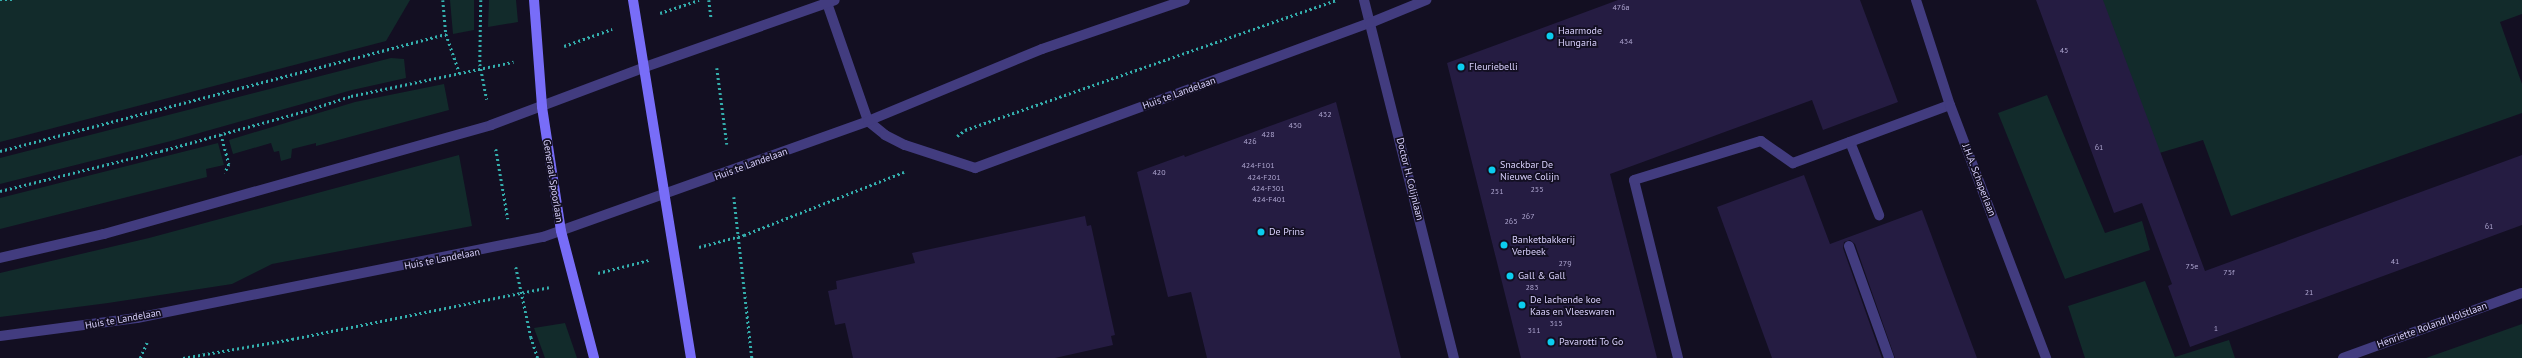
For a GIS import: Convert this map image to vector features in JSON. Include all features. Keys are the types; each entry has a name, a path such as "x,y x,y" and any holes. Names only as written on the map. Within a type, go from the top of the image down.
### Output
{"main road":[{"name":"Generaal Spoorlaan","path":"534,0 542,107 561,231 572,280 594,358"},
{"path":"633,0 645,66 690,358"}],"street":[{"name":"Huis te Landelaan","path":"0,336 149,316 508,246 561,231 731,172 868,121 1042,50 1185,0"},
{"name":"Doctor H. Colijnlaan","path":"1364,0 1454,358"},
{"name":"Huis te Landelaan","path":"868,121 885,135 930,154 975,168 1370,23 1426,0"},
{"name":"J.H.A. Schaperlaan","path":"1916,0 1950,105 2046,358"},
{"path":"0,258 104,234 492,125 645,66 831,2 868,121"},
{"path":"1678,358 1634,180 1761,141 1794,163 1950,105"},
{"path":"1850,142 1879,215"},
{"path":"1849,246 1889,358"},
{"name":"Henriette Roland Holstlaan","path":"2343,358 2522,292"}],"path":[{"path":"0,0 12,0"},
{"path":"443,0 446,34 460,74"},
{"path":"0,191 221,134 351,96 516,62 699,0"},
{"path":"709,0 731,172 752,358"},
{"path":"182,358 292,339 521,294 738,236 897,177 966,130 1337,0"},
{"path":"0,151 446,34"},
{"path":"221,134 229,164 224,176"},
{"path":"521,294 538,358"},
{"path":"140,358 149,338"}],"green space":[{"path":"0,0 410,0 386,41 0,142"},
{"path":"450,0 474,0 474,30 453,34"},
{"path":"489,0 516,0 518,22 488,27"},
{"path":"2100,0 2522,0 2522,14 2500,22 2522,84 2522,113 2231,216 2203,140 2156,154"},
{"path":"391,58 404,59 406,78 352,90 171,141 0,184 0,158"},
{"path":"444,84 449,110 316,146 316,143 292,149 291,158 281,161 279,151 274,152 271,143 233,154 229,140 355,102"},
{"path":"2047,95 2105,233 2142,221 2150,250 2065,279 1998,113"},
{"path":"218,143 224,165 206,169 207,177 0,229 0,198"},
{"path":"459,155 472,226 272,264 232,284 108,303 0,317 0,273 149,238"},
{"path":"2145,281 2175,357 2229,340 2235,358 2085,358 2068,306"},
{"path":"565,323 577,358 545,358 534,328"},
{"path":"2522,324 2522,358 2426,358"}],"building":[{"path":"1618,0 1860,0 1898,102 1823,130 1812,100 1610,174 1657,358 1521,358 1447,63"},
{"path":"2036,0 2103,0 2205,271 2522,155 2522,225 2190,347 2168,286 2172,284 2142,203 2114,213"},
{"name":"De Prins","path":"1336,102 1401,358 1207,358 1191,292 1168,297 1137,172 1184,155 1185,157"},
{"path":"1804,175 1830,244 1922,210 1977,358 1895,358 1855,244 1850,240 1844,242 1843,248 1882,358 1772,358 1717,207"},
{"path":"1085,216 1087,226 1091,225 1115,335 1111,336 1113,345 1055,358 853,358 845,323 835,325 828,291 837,289 836,281 915,263 912,253"}],"place":[{"name":"Haarmode Hungaria","path":"1550,36"},
{"name":"Fleuriebelli","path":"1461,67"},
{"name":"Snackbar De Nieuwe Colijn","path":"1492,170"},
{"name":"De Prins","path":"1261,232"},
{"name":"Banketbakkerij Verbeek","path":"1504,245"},
{"name":"Gall & Gall","path":"1510,276"},
{"name":"De lachende koe Kaas en Vleeswaren","path":"1522,305"},
{"name":"Pavarotti To Go","path":"1551,342"}]}
